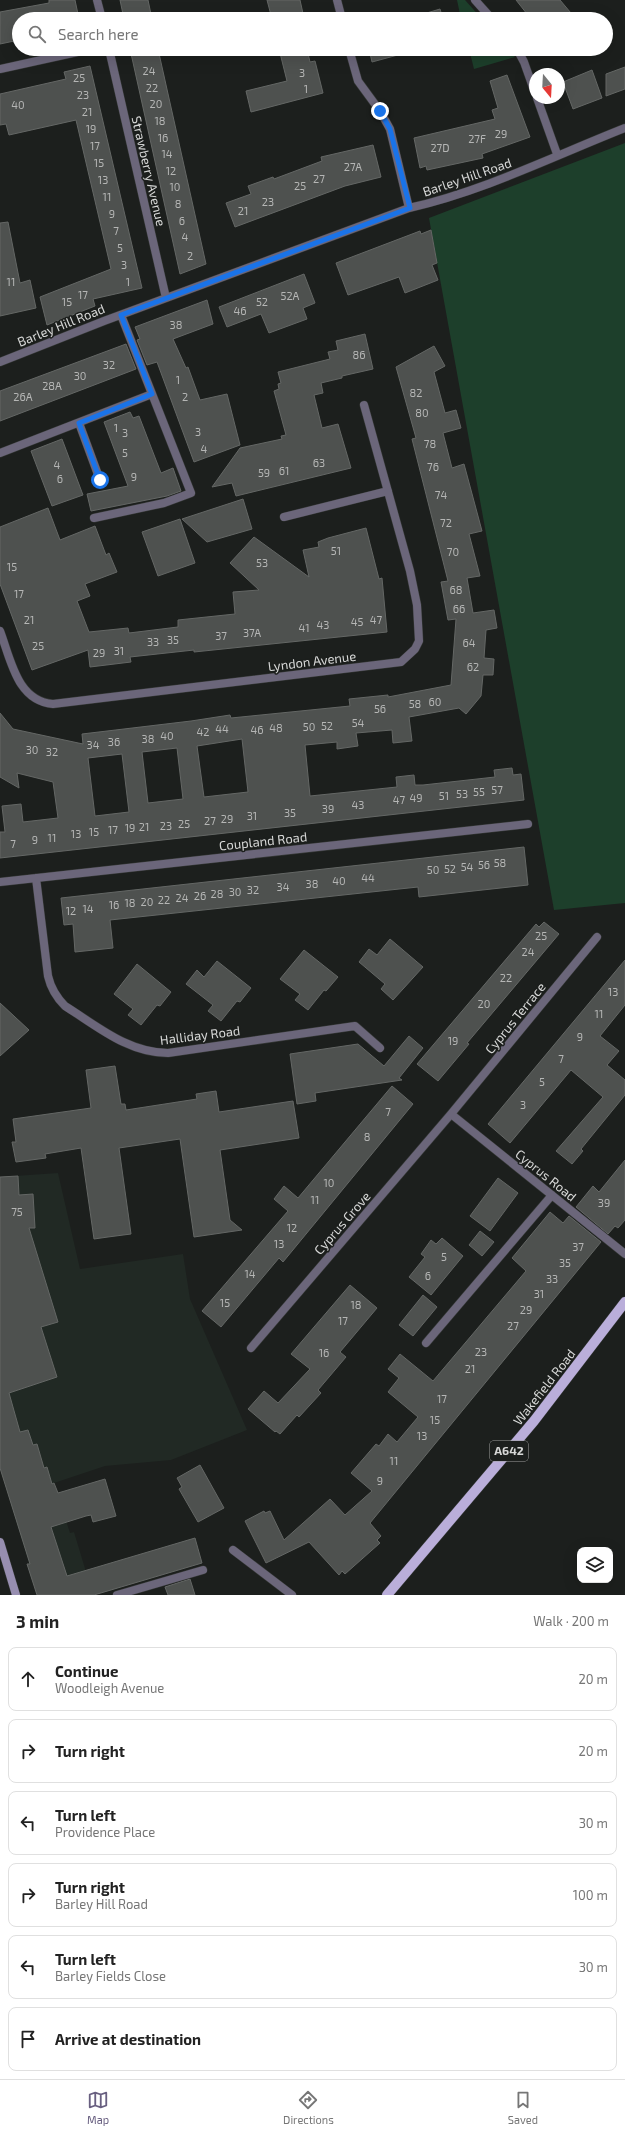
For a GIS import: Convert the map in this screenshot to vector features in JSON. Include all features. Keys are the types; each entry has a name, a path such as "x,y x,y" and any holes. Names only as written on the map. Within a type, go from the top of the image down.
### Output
{"main road":[{"name":"Wakefield Road","path":"387,1595 534,1421 625,1302"},
{"path":"0,1542 16,1595"}],"street":[{"path":"97,0 100,12"},
{"path":"337,0 340,12"},
{"path":"475,0 486,12"},
{"path":"0,69 60,56"},
{"name":"Strawberry Avenue","path":"111,56 166,298"},
{"path":"351,56 358,81 380,111 390,129 410,208"},
{"path":"521,56 529,76"},
{"path":"539,104 557,154"},
{"name":"Barley Hill Road","path":"0,362 166,298 410,208 429,204 519,171 557,154 625,128"},
{"path":"94,518 164,503 191,493 121,315"},
{"path":"0,453 152,394"},
{"name":"Lyndon Avenue","path":"0,631 26,692 34,699 43,703 54,704 401,662 416,650 420,631 410,571 364,405"},
{"path":"79,423 100,480"},
{"path":"284,517 388,491"},
{"name":"Coupland Road","path":"0,882 528,824"},
{"name":"Halliday Road","path":"36,878 48,976 51,988 56,997 64,1006 129,1046 150,1052 168,1053 356,1026 380,1048"},
{"name":"Cyprus Terrace","path":"451,1114 597,937"},
{"name":"Cyprus Road","path":"451,1114 625,1254"},
{"name":"Cyprus Grove","path":"251,1348 451,1114"},
{"path":"426,1343 552,1195"},
{"path":"233,1550 292,1595"},
{"path":"117,1595 203,1570"}],"shaded area":[{"path":"58,1173 80,1269 183,1254 190,1299 247,1430 171,1460 105,1466 54,1483 70,1533 74,1532 93,1595 37,1595 27,1564 29,1563 0,1468 0,1177"}],"green space":[{"path":"457,0 465,0 476,12 460,12"},
{"path":"471,56 515,57 474,69"},
{"path":"625,143 625,903 554,910 429,218"}],"building":[{"path":"49,0 75,0 78,12 12,12 12,41 0,44 0,12 49,3"},
{"path":"120,0 148,0 151,12 123,12"},
{"path":"267,0 300,0 303,12 270,12"},
{"path":"516,0 560,0 570,12 525,12"},
{"path":"440,9 441,12 430,12"},
{"path":"132,56 160,56 206,264 180,274"},
{"path":"281,56 309,56 310,62 315,61 323,93 251,112 246,91 287,81"},
{"path":"371,56 394,56 372,62"},
{"path":"90,66 142,288 93,299 95,306 47,325 40,297 111,269 76,120 9,135 6,124 0,125 0,94 66,79 64,72"},
{"path":"625,67 625,89 606,96 606,74"},
{"path":"592,70 602,98 573,109 565,87 565,81"},
{"path":"507,75 530,137 482,154 483,158 427,170 426,166 420,168 414,138 495,119 492,110 498,108 490,81"},
{"path":"373,145 381,177 345,186 235,227 226,203 251,194 248,186 273,177 274,179 322,161 321,157"},
{"path":"8,222 20,283 30,280 36,308 0,316 0,223"},
{"path":"431,230 437,263 432,265 438,280 405,293 399,277 348,295 336,263 420,231 421,234"},
{"path":"304,274 315,303 303,308 307,319 269,333 261,314 227,327 219,307"},
{"path":"207,300 213,324 173,339 186,368 188,367 200,400 227,394 240,445 194,462 157,362 147,365 137,340 140,339 135,327"},
{"path":"365,334 373,369 342,376 342,378 321,383 323,393 314,395 322,428 338,424 351,468 236,496 232,483 212,487 240,448 282,439 281,436 286,435 274,391 279,389 278,384 281,383 278,372 330,359 328,352 338,350 336,341"},
{"path":"126,344 136,369 0,421 0,391"},
{"path":"434,346 445,366 434,372 445,413 456,410 461,428 443,433 452,468 464,464 482,531 469,534 480,576 467,578 473,613 494,610 497,628 486,630 484,658 494,659 493,675 483,675 481,696 466,714 459,708 409,717 412,741 393,743 392,730 356,733 358,746 337,749 337,742 305,745 310,796 397,787 396,777 414,775 415,785 423,785 495,777 494,770 512,768 513,775 521,774 524,800 0,858 0,832 5,832 2,806 21,804 23,822 58,818 53,782 17,773 19,788 0,777 0,713 13,729 83,744 82,734 230,715 231,718 350,706 349,699 388,695 388,697 451,685 456,619 448,620 441,582 448,581 412,439 416,438 396,367","holes":["242,739 248,792 204,797 197,746","177,748 183,799 148,803 142,752","122,754 129,812 95,816 88,758"]},
{"path":"130,412 133,418 139,416 161,473 173,468 181,491 167,496 91,511 87,494 128,486 104,422"},
{"path":"62,439 83,495 52,506 31,451"},
{"path":"243,499 252,529 207,542 182,519"},
{"path":"48,508 60,540 95,526 106,555 109,553 117,572 85,584 90,596 77,601 89,632 128,628 129,633 178,627 178,620 235,614 233,592 259,590 230,563 254,537 309,577 303,550 319,547 318,542 328,538 366,528 379,579 382,578 387,632 194,652 194,650 130,657 131,662 90,667 88,650 32,670 0,584 0,527"},
{"path":"180,519 195,563 158,576 142,532"},
{"path":"524,847 528,885 419,897 418,887 110,920 113,948 75,952 73,924 64,925 61,898"},
{"path":"544,922 559,934 467,1043 469,1044 438,1081 417,1064 536,924 539,927"},
{"path":"390,939 423,967 393,1000 381,989 385,984 359,962 369,949 377,955"},
{"path":"304,950 338,977 326,991 324,990 308,1010 295,1000 300,994 280,979"},
{"path":"625,960 625,1005 600,1036 619,1051 607,1065 625,1080 625,1095 581,1149 583,1151 572,1164 556,1151 603,1097 571,1070 510,1143 488,1124"},
{"path":"217,961 251,988 240,1002 237,1001 221,1021 208,1011 213,1005 186,984 197,970 204,977"},
{"path":"137,964 171,992 160,1006 157,1005 141,1025 128,1015 133,1009 114,994"},
{"path":"0,1003 29,1030 0,1056"},
{"path":"409,1036 423,1048 399,1078 402,1080 315,1093 316,1101 297,1104 290,1054 358,1044 384,1066"},
{"path":"115,1066 121,1104 125,1104 126,1110 197,1099 196,1094 216,1091 219,1112 293,1101 299,1138 220,1150 230,1220 242,1230 194,1237 180,1139 119,1148 131,1234 94,1239 81,1148 45,1154 46,1158 16,1162 12,1142 16,1142 13,1119 91,1108 86,1070"},
{"path":"392,1086 413,1104 283,1262 279,1258 221,1327 202,1311 288,1211 274,1199 284,1186 298,1198"},
{"path":"625,1160 625,1220 618,1228 615,1226 608,1234 576,1207 593,1186 599,1192"},
{"path":"18,1176 19,1195 33,1194 35,1228 29,1228 58,1322 41,1327 57,1377 9,1393 20,1432 28,1430 33,1445 37,1444 44,1468 47,1467 52,1484 54,1483 58,1493 105,1479 116,1516 93,1522 91,1515 51,1527 67,1576 195,1538 202,1563 94,1595 37,1595 27,1564 30,1564 0,1468 0,1177"},
{"path":"498,1178 518,1193 490,1231 470,1216"},
{"path":"550,1212 563,1223 569,1216 601,1242 370,1523 381,1536 377,1540 380,1543 345,1574 342,1571 339,1575 309,1542 266,1563 245,1521 264,1511 265,1513 270,1511 284,1540 330,1499 345,1515 372,1491 351,1473 376,1444 379,1446 388,1434 397,1442 418,1417 388,1392 399,1378 388,1369 400,1354 433,1381 526,1271 512,1258"},
{"path":"480,1231 494,1242 482,1256 469,1245"},
{"path":"442,1238 463,1256 431,1295 409,1277 425,1257 421,1254 431,1240 436,1244"},
{"path":"350,1285 377,1308 340,1352 346,1357 318,1390 321,1393 299,1417 297,1415 280,1434 276,1431 275,1432 248,1409 264,1391 278,1403 310,1369 291,1354"},
{"path":"423,1295 437,1307 413,1336 399,1325"},
{"path":"200,1465 224,1508 198,1522 179,1489 182,1487 177,1478"},
{"path":"190,1579 195,1595 168,1595 165,1587"}],"route":[{"path":"100,480 79,423 152,394 121,315 410,208 390,129 380,111"}]}
